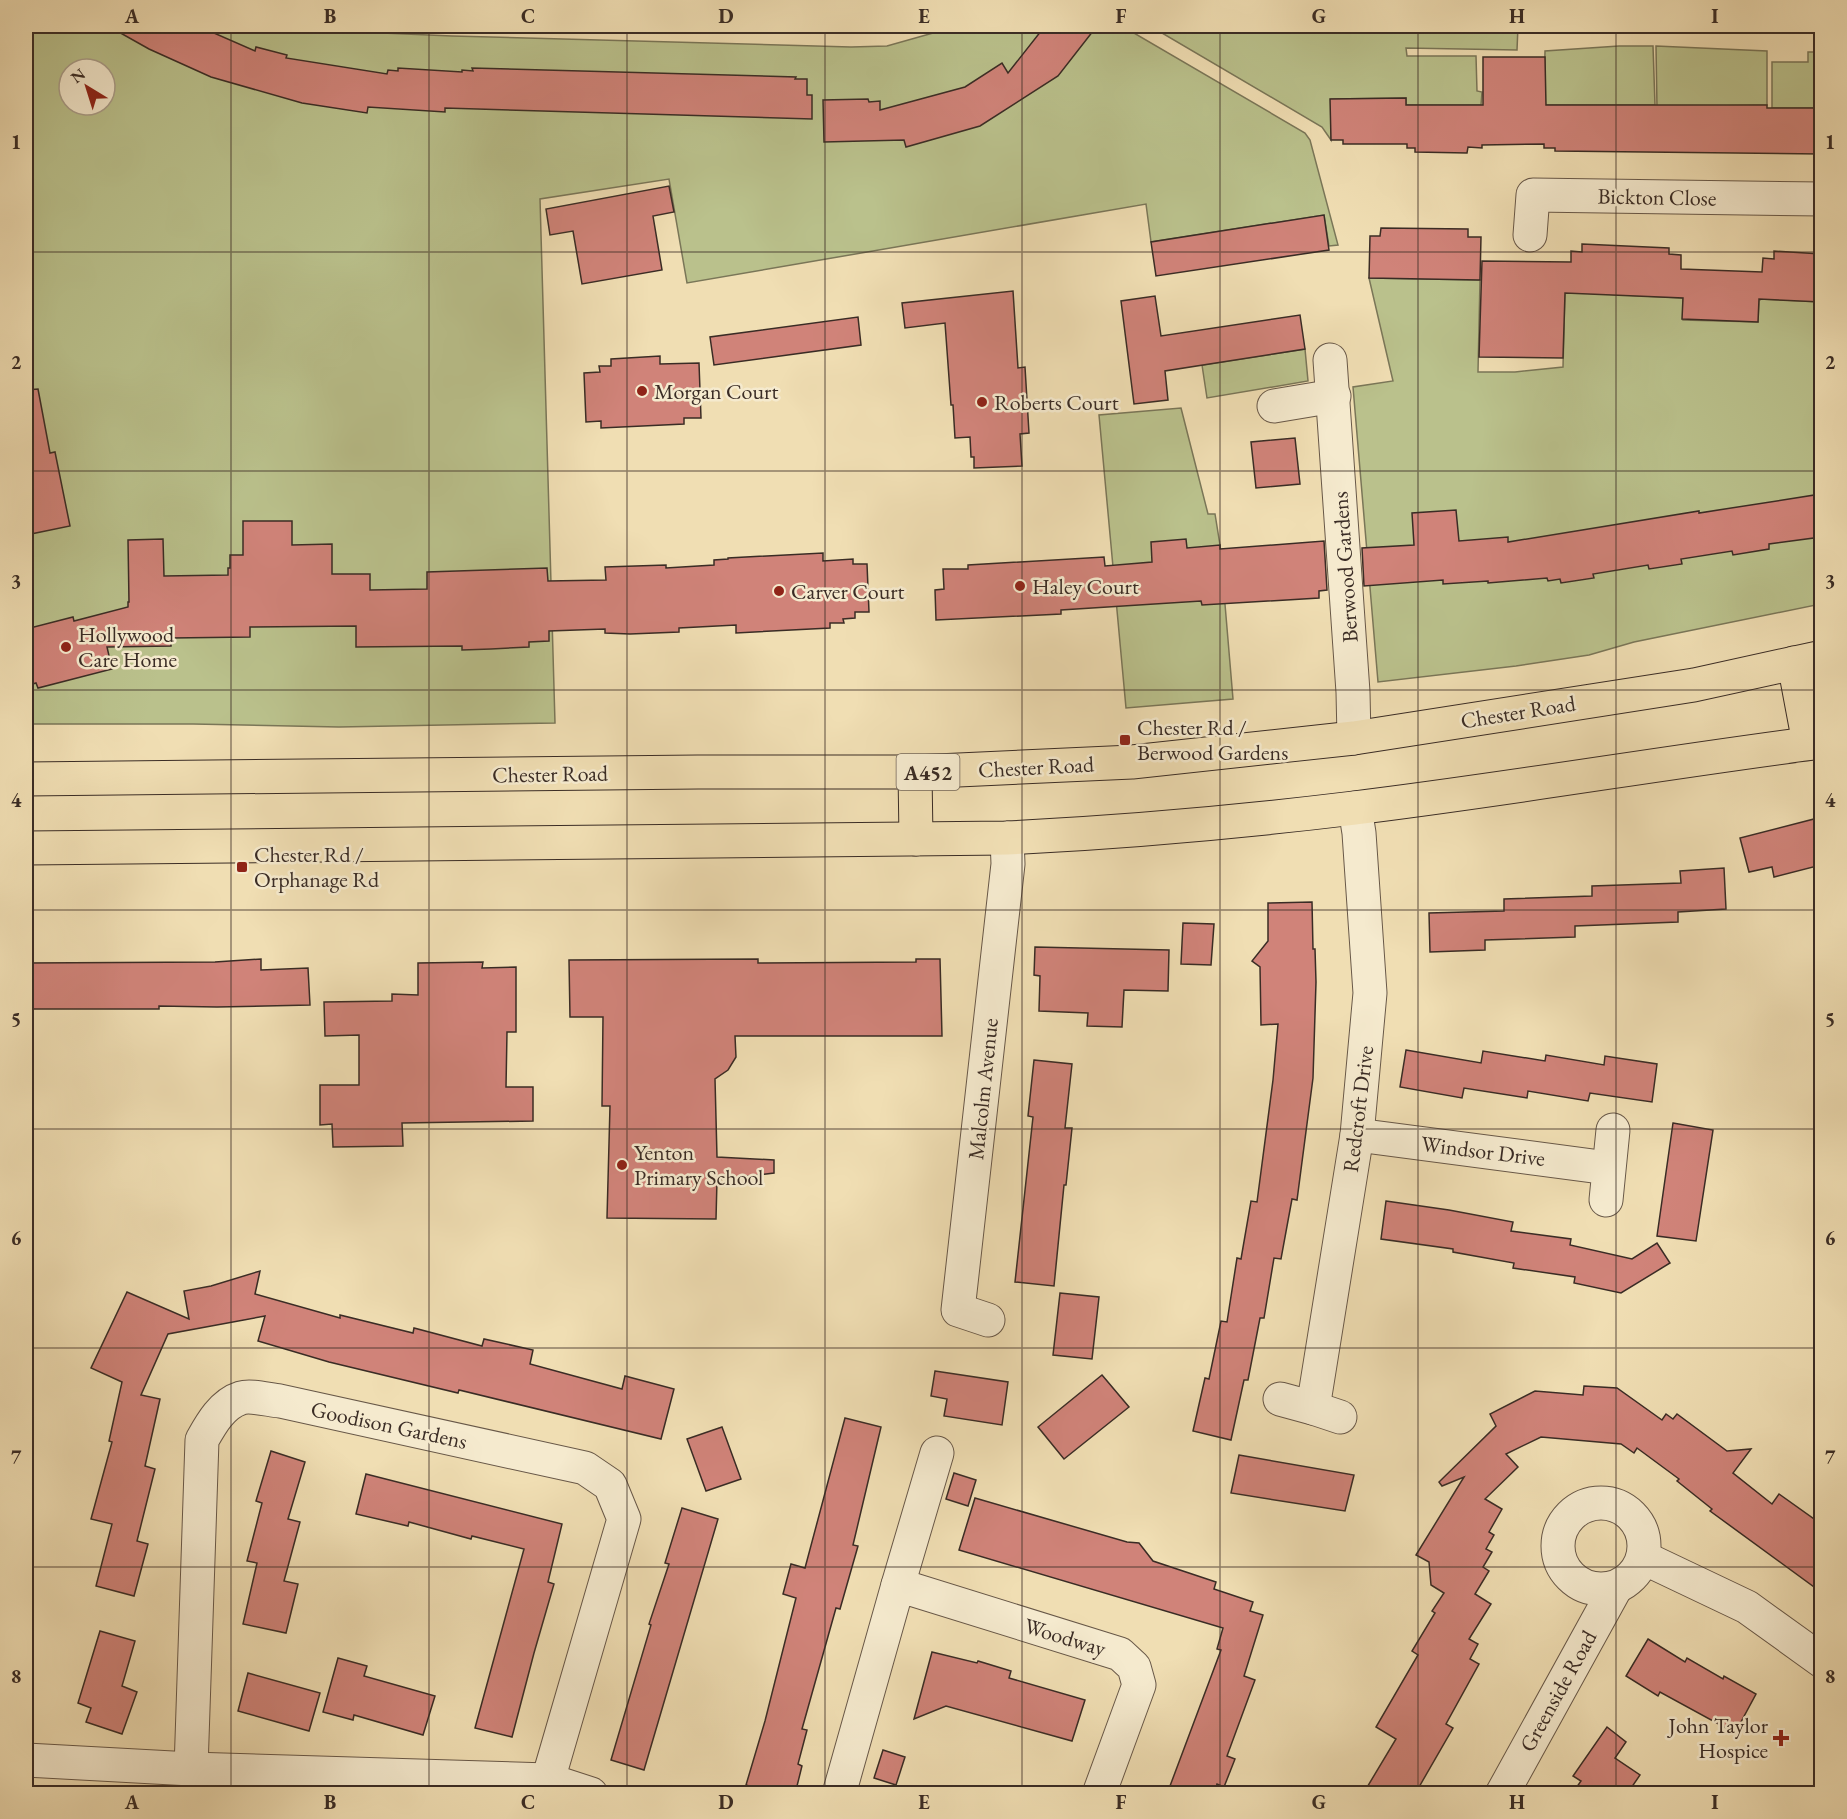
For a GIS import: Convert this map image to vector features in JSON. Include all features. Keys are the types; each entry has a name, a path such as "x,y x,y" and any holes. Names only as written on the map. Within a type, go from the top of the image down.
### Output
{"highway":[{"name":"Chester Road","path":"26,779 915,772 1132,762 1354,738 1694,685 1808,660"},
{"path":"26,848 1007,838 1178,826 1355,808 1815,742 1808,660"},
{"path":"915,772 916,839"}],"street":[{"name":"Bickton Close","path":"1530,236 1533,195 1821,199"},
{"name":"Berwood Gardens","path":"1330,360 1354,738"},
{"path":"1274,406 1334,396"},
{"name":"Redcroft Drive","path":"1280,1399 1327,1412 1370,993 1359,833 1355,808"},
{"name":"Malcolm Avenue","path":"987,1320 958,1310 1008,864 1007,838"},
{"path":"1606,1200 1613,1130"},
{"name":"Windsor Drive","path":"1357,1135 1608,1168"},
{"name":"Goodison Gardens","path":"191,1769 202,1440 213,1420 242,1397 280,1401 585,1468 610,1485 624,1519 548,1780"},
{"path":"839,1794 938,1453"},
{"path":"1615,1589 1584,1588 1561,1567 1557,1551 1560,1529 1576,1510 1591,1503 1617,1505 1636,1518 1644,1536 1644,1557 1747,1607 1821,1661"},
{"name":"Greenside Road","path":"1502,1794 1615,1589 1633,1577 1644,1557"},
{"name":"Woodway","path":"898,1585 1120,1654 1134,1667 1139,1685 1099,1794"},
{"path":"26,1760 191,1769 548,1780 591,1794"}],"green space":[{"path":"26,26 339,26 382,33 452,36 851,47 887,46 949,26 1122,26 1305,133 1310,140 1338,245 1329,246 1324,215 1151,242 1146,204 687,283 669,179 540,199 555,723 339,727 26,724"},
{"path":"1150,26 1518,26 1517,50 1406,48 1407,56 1476,56 1477,91 1482,92 1481,105 1406,105 1406,98 1331,99 1331,140 1322,127"},
{"path":"1653,46 1655,105 1544,105 1545,51"},
{"path":"1656,46 1767,51 1767,105 1657,107"},
{"path":"1808,52 1821,52 1821,108 1772,108 1772,62 1808,62"},
{"path":"1369,278 1480,280 1478,372 1515,372 1563,367 1565,292 1683,298 1683,320 1758,322 1761,299 1821,302 1821,604 1634,642 1589,655 1378,682 1353,387 1393,381"},
{"path":"1305,349 1308,381 1207,398 1202,365"},
{"path":"1181,408 1208,514 1215,514 1220,545 1233,699 1126,708 1099,415"}],"building":[{"path":"108,26 198,26 255,51 256,47 287,55 286,58 387,74 388,70 398,71 398,68 462,72 462,70 473,71 472,68 796,77 795,79 807,79 807,95 812,95 812,119 445,108 445,112 368,107 367,113 302,103 211,77 149,49"},
{"path":"1045,26 1097,26 1058,76 980,126 906,147 904,140 824,142 823,100 880,101 880,110 965,87 1002,63 1008,73"},
{"path":"1483,57 1545,57 1546,105 1767,105 1767,108 1821,108 1821,154 1555,151 1555,148 1544,148 1544,144 1482,145 1482,148 1468,147 1467,153 1415,152 1415,148 1407,148 1407,144 1343,144 1343,140 1331,140 1330,99 1406,98 1406,105 1483,105"},
{"path":"669,186 674,212 653,216 662,270 582,284 573,231 550,235 546,209"},
{"path":"1324,215 1329,250 1156,276 1151,242"},
{"path":"1381,228 1468,229 1468,237 1481,237 1480,280 1369,278 1370,236 1380,236"},
{"path":"1582,244 1669,248 1669,254 1681,255 1681,269 1762,272 1763,258 1774,259 1774,251 1821,254 1821,302 1759,299 1758,322 1682,319 1683,298 1565,293 1563,358 1479,357 1482,261 1571,262 1571,251 1582,252"},
{"name":"Roberts Court","path":"1013,291 1018,368 1025,367 1029,433 1020,434 1022,466 974,468 970,437 955,438 945,323 905,328 902,303"},
{"path":"1155,296 1161,336 1300,315 1305,349 1165,371 1168,400 1134,404 1121,301"},
{"path":"858,317 861,345 714,365 710,337"},
{"name":"Morgan Court","path":"660,356 660,364 699,363 701,418 684,418 684,424 601,428 601,421 586,422 584,373 600,372 599,366 611,366 611,359"},
{"path":"38,389 50,453 55,452 70,526 26,535 26,390"},
{"path":"1295,438 1300,484 1256,488 1251,442"},
{"path":"1821,494 1821,537 1769,544 1769,549 1733,555 1732,551 1681,559 1682,564 1649,569 1648,565 1593,574 1594,578 1561,583 1560,579 1548,581 1547,578 1443,584 1443,580 1364,586 1362,548 1414,545 1412,513 1456,510 1459,541 1508,537 1508,542"},
{"path":"243,521 292,521 292,545 332,544 332,574 370,574 370,590 427,589 427,572 547,568 548,581 606,580 605,567 666,565 666,568 714,565 714,560 728,558 823,553 823,561 853,559 853,564 867,564 869,612 855,612 855,618 843,619 844,623 830,623 830,628 736,633 736,625 679,628 679,632 630,634 605,633 605,629 549,631 549,641 529,642 529,647 462,650 462,646 356,647 356,626 250,627 250,637 171,638 171,646 107,647 112,669 38,688 36,683 26,686 26,629 73,617 74,621 128,607 128,540 163,539 164,576 228,575 230,555 243,555"},
{"path":"1186,539 1187,548 1220,545 1220,549 1324,541 1327,590 1319,591 1319,598 1202,605 1201,601 1061,610 1061,614 936,620 935,590 944,589 943,569 968,569 968,565 1104,557 1105,566 1152,562 1151,542"},
{"path":"1814,819 1821,847 1821,865 1774,877 1772,867 1749,872 1740,838"},
{"path":"1724,868 1726,909 1678,912 1678,922 1575,926 1575,937 1485,940 1485,950 1430,952 1429,913 1504,911 1504,899 1592,896 1592,886 1681,883 1680,871"},
{"path":"1312,902 1316,982 1313,1078 1297,1200 1292,1199 1281,1259 1274,1258 1264,1318 1260,1318 1248,1380 1244,1380 1231,1440 1193,1431 1205,1378 1209,1379 1221,1321 1227,1322 1237,1258 1241,1259 1251,1201 1257,1202 1273,1080 1278,1024 1261,1025 1260,967 1252,961 1268,941 1268,903"},
{"path":"1183,923 1214,924 1211,965 1181,964"},
{"path":"1035,947 1169,950 1168,991 1124,990 1122,1027 1087,1026 1088,1013 1039,1011 1040,976 1034,975"},
{"path":"261,959 261,970 308,968 310,1005 159,1006 159,1009 26,1009 26,963 215,962"},
{"path":"758,959 758,963 916,962 916,959 940,959 942,1036 735,1036 736,1057 728,1070 715,1079 717,1157 774,1160 774,1173 717,1180 716,1219 607,1218 610,1106 602,1106 603,1017 570,1017 569,960"},
{"path":"483,962 482,968 516,967 516,1032 507,1032 506,1087 533,1087 533,1121 402,1123 403,1146 333,1147 332,1124 320,1125 320,1085 359,1085 359,1035 325,1036 324,1002 392,1001 392,994 418,995 418,963"},
{"path":"1406,1050 1481,1063 1483,1051 1545,1061 1546,1055 1604,1065 1605,1056 1657,1064 1652,1102 1590,1093 1588,1101 1528,1091 1527,1098 1464,1088 1462,1098 1400,1087"},
{"path":"1034,1060 1072,1064 1065,1128 1072,1128 1054,1286 1015,1282 1033,1117 1028,1116"},
{"path":"1673,1123 1713,1130 1696,1241 1657,1236"},
{"path":"1386,1201 1513,1222 1511,1231 1571,1239 1570,1245 1632,1259 1657,1243 1670,1263 1621,1293 1574,1283 1575,1277 1513,1268 1514,1263 1453,1252 1453,1249 1381,1239"},
{"path":"260,1271 255,1294 340,1318 340,1315 413,1333 414,1328 482,1346 484,1339 533,1350 530,1364 622,1389 625,1376 674,1389 661,1439 459,1390 458,1393 329,1362 258,1341 265,1316 168,1334 141,1395 160,1399 145,1466 155,1469 137,1541 148,1544 134,1596 96,1586 112,1524 91,1519 112,1442 109,1441 122,1382 91,1368 127,1292 189,1319 184,1291 211,1286"},
{"path":"1060,1293 1099,1297 1092,1359 1053,1355"},
{"path":"935,1371 1008,1382 1002,1425 944,1416 947,1399 931,1396"},
{"path":"1102,1375 1129,1407 1064,1459 1038,1427"},
{"path":"1584,1386 1617,1388 1662,1420 1666,1414 1673,1419 1677,1414 1727,1451 1751,1449 1733,1473 1772,1504 1779,1494 1821,1524 1821,1592 1710,1511 1712,1509 1677,1481 1679,1479 1637,1448 1634,1453 1621,1444 1541,1437 1506,1454 1518,1467 1485,1499 1502,1509 1489,1532 1494,1535 1486,1549 1492,1552 1483,1567 1489,1571 1475,1594 1491,1604 1469,1639 1478,1644 1470,1659 1479,1664 1446,1724 1453,1728 1415,1794 1363,1794 1396,1739 1376,1727 1418,1655 1412,1651 1435,1613 1432,1611 1444,1593 1431,1585 1429,1562 1416,1555 1464,1477 1442,1486 1439,1482 1496,1426 1490,1414 1535,1391 1583,1395"},
{"path":"845,1418 881,1427 853,1545 858,1546 840,1609 836,1608 802,1729 807,1730 798,1764 802,1766 795,1794 775,1794 746,1785 765,1721 796,1598 783,1594 791,1564 805,1568"},
{"path":"722,1427 741,1479 706,1491 687,1439"},
{"path":"271,1451 305,1462 288,1519 300,1522 284,1581 298,1584 286,1633 243,1624 257,1563 247,1561 262,1503 256,1501"},
{"path":"1239,1455 1354,1475 1345,1511 1231,1493"},
{"path":"954,1473 976,1480 968,1506 946,1499"},
{"path":"366,1474 562,1524 548,1582 554,1584 512,1737 475,1728 524,1549 472,1536 471,1539 409,1522 408,1526 356,1514"},
{"path":"975,1498 1127,1542 1139,1543 1153,1561 1216,1582 1214,1589 1253,1602 1250,1611 1263,1615 1244,1676 1255,1680 1227,1756 1235,1759 1224,1787 1217,1784 1214,1794 1167,1794 1221,1650 1217,1649 1223,1628 959,1550"},
{"path":"682,1508 718,1519 644,1770 611,1760 651,1625 649,1624 669,1564 665,1563"},
{"path":"100,1631 135,1641 122,1686 137,1692 122,1734 86,1722 91,1708 78,1703"},
{"path":"1648,1639 1685,1662 1687,1658 1723,1679 1724,1676 1756,1694 1735,1733 1660,1692 1658,1696 1626,1676"},
{"path":"932,1652 977,1663 978,1661 1011,1671 1009,1678 1085,1700 1072,1741 946,1706 914,1719"},
{"path":"338,1658 367,1666 364,1676 435,1696 423,1735 354,1715 353,1720 323,1712"},
{"path":"248,1673 320,1693 309,1731 238,1711"},
{"path":"1607,1727 1626,1742 1615,1758 1640,1775 1627,1794 1572,1794 1581,1781 1573,1776"},
{"path":"883,1750 905,1757 896,1785 874,1778"}],"place":[{"name":"Morgan Court","path":"642,391"},
{"name":"Roberts Court","path":"982,402"},
{"name":"Haley Court","path":"1020,586"},
{"name":"Carver Court","path":"779,591"},
{"name":"Hollywood Care Home","path":"66,647"},
{"name":"Chester Rd / Berwood Gardens","path":"1125,740"},
{"name":"Chester Rd / Orphanage Rd","path":"242,867"},
{"name":"Yenton Primary School","path":"622,1165"},
{"name":"John Taylor Hospice","path":"1781,1738"}]}
